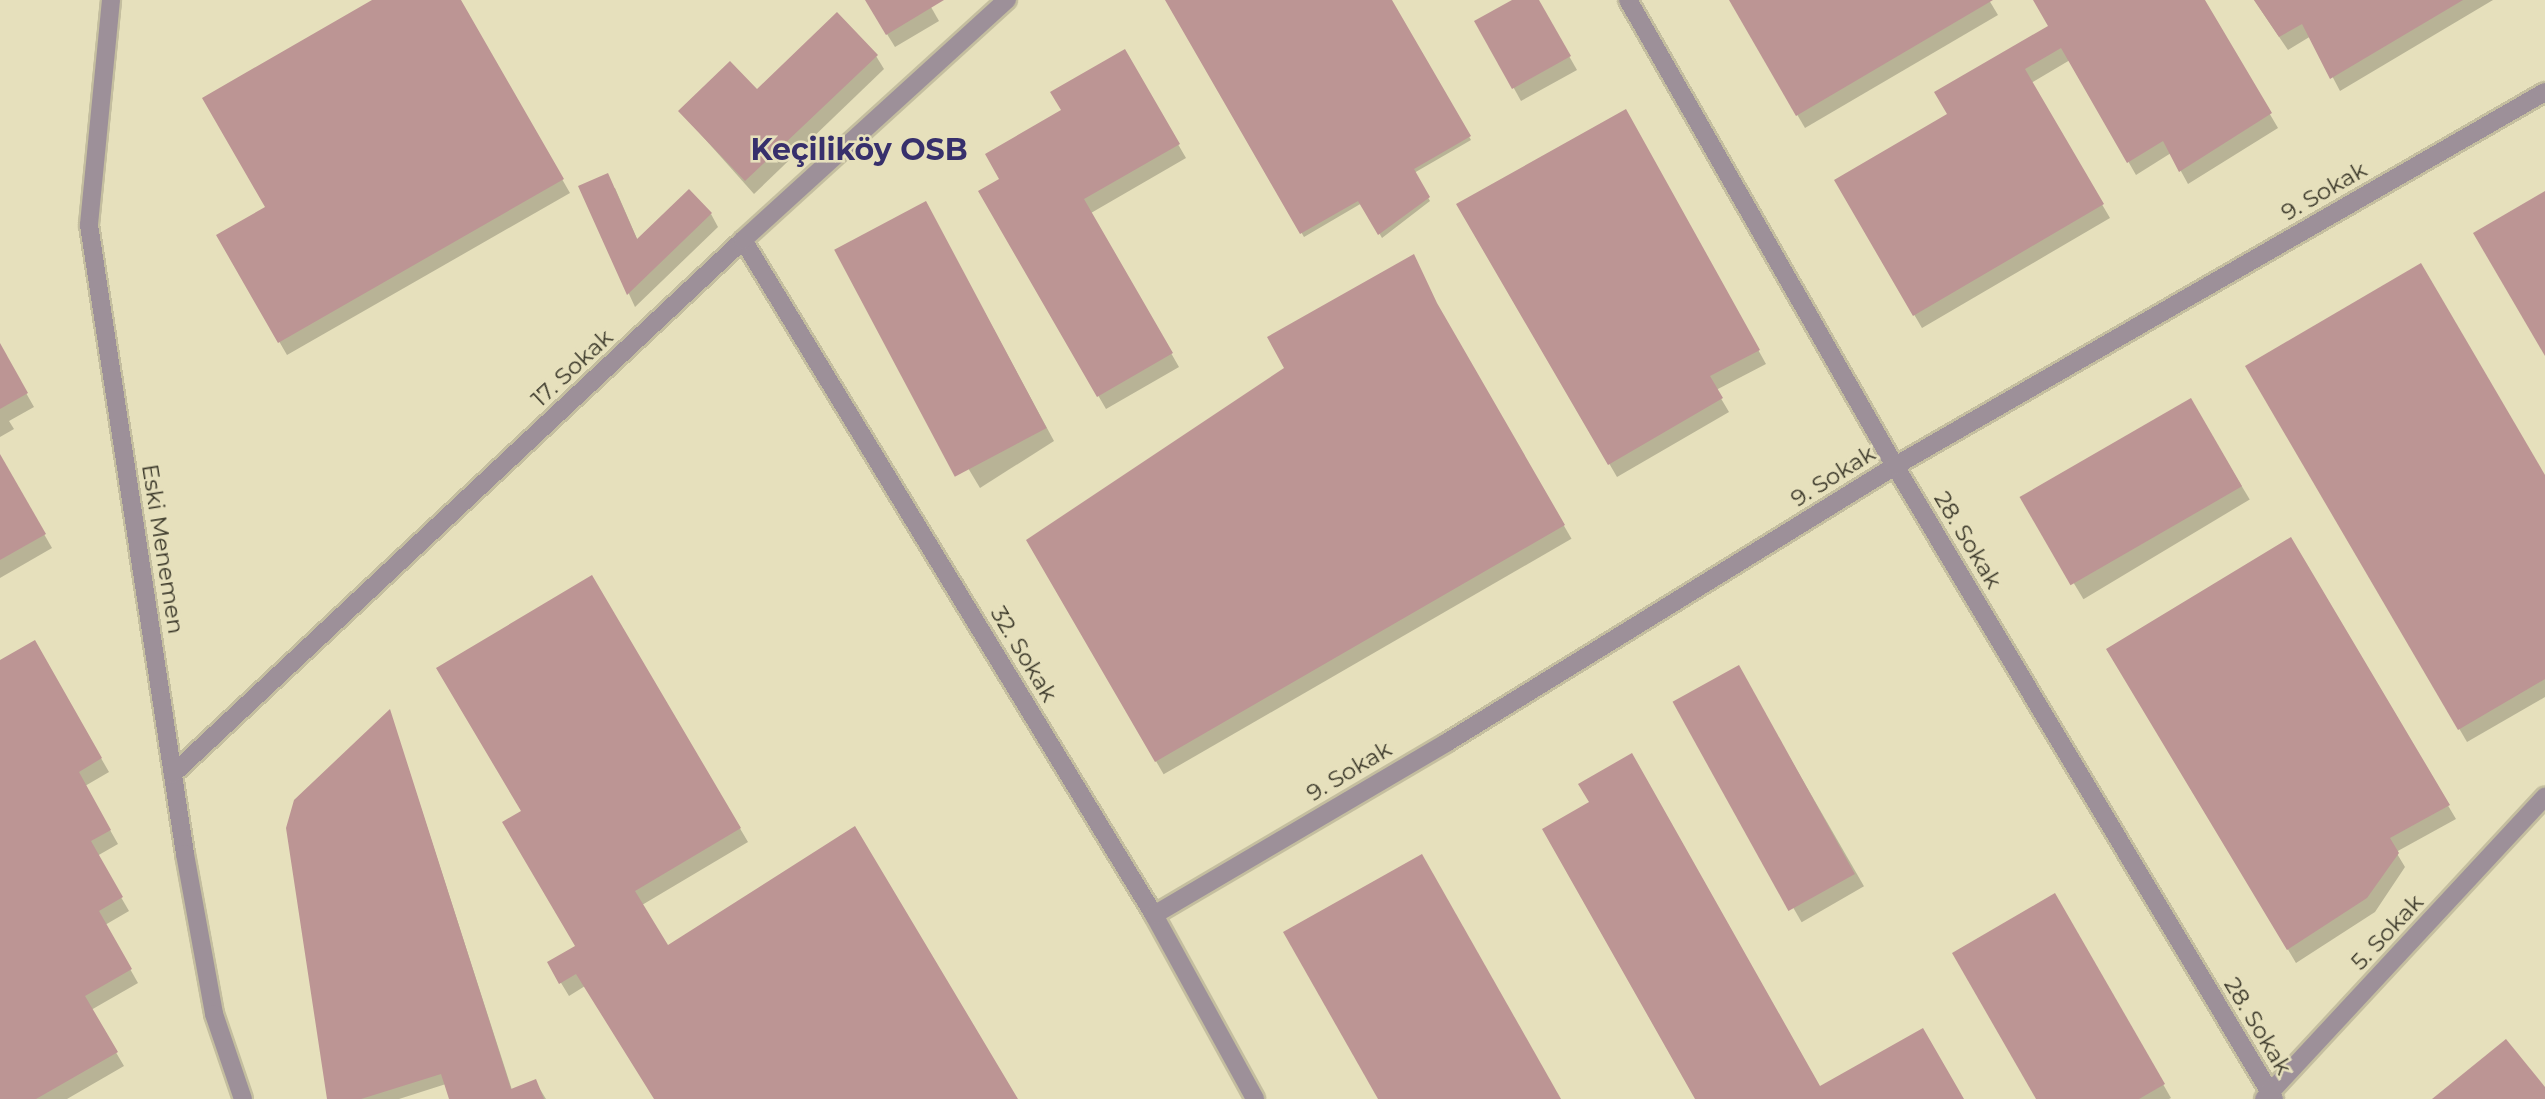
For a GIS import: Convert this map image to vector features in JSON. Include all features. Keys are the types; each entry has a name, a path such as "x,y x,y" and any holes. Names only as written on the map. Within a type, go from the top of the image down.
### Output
{"street":[{"name":"Eski Menemen","path":"111,0 89,225 173,774 214,1014 243,1099"},
{"name":"17. Sokak","path":"173,774 743,240 1007,0"},
{"name":"28. Sokak","path":"1628,0 1895,466 2269,1097"},
{"name":"9. Sokak","path":"1154,915 1458,735 1895,466 2545,92"},
{"name":"32. Sokak","path":"743,240 1154,915 1255,1099"},
{"name":"5. Sokak","path":"2269,1097 2545,797"}],"building":[{"path":"372,0 461,0 564,179 278,343 216,235 265,207 202,98"},
{"path":"865,0 944,0 886,35"},
{"path":"1165,0 1392,0 1471,136 1414,169 1430,197 1378,235 1358,201 1300,234"},
{"path":"1512,0 1539,0 1571,56 1512,89 1474,21"},
{"path":"1729,0 1993,0 1796,116"},
{"path":"2033,0 2205,0 2272,113 2179,172 2163,141 2127,163 2061,48 2025,69 2104,204 1913,316 1834,180 1947,114 1934,92 2048,26"},
{"path":"2254,0 2463,0 2330,79 2302,24 2279,37"},
{"path":"837,12 878,55 745,181 678,111 730,61 757,89"},
{"path":"1125,49 1180,144 1084,199 1173,353 1097,397 978,191 999,179 985,154 1061,110 1050,92"},
{"path":"1626,109 1760,350 1710,376 1723,398 1608,465 1456,204"},
{"path":"608,173 637,239 689,189 712,213 627,295 578,186"},
{"path":"2545,191 2545,356 2473,233"},
{"path":"926,201 1047,428 955,477 834,250"},
{"path":"1414,254 1437,303 1565,525 1155,762 1026,540 1284,368 1267,337"},
{"path":"2421,263 2545,475 2545,679 2458,730 2245,366"},
{"path":"0,343 28,393 0,409"},
{"path":"2191,398 2242,486 2071,585 2020,497"},
{"path":"0,454 46,534 0,560"},
{"path":"2291,537 2450,805 2390,838 2399,853 2367,898 2287,950 2106,649"},
{"path":"592,575 741,828 635,891 668,945 855,826 1018,1099 654,1099 576,974 559,984 547,962 575,946 502,822 521,811 436,668"},
{"path":"35,640 102,758 79,772 111,830 91,841 123,897 99,911 132,969 85,996 118,1052 36,1099 0,1099 0,660"},
{"path":"1739,665 1855,874 1788,911 1673,702"},
{"path":"390,709 511,1089 536,1079 544,1099 449,1099 441,1074 361,1099 327,1099 286,828 294,800"},
{"path":"1632,753 1820,1086 1923,1028 1964,1099 1695,1099 1542,829 1589,802 1578,784"},
{"path":"1422,854 1561,1099 1378,1099 1283,932"},
{"path":"2055,893 2165,1084 2139,1099 2036,1099 1952,953"},
{"path":"2506,1039 2545,1087 2545,1099 2432,1099"}],"district":[{"name":"Keçiliköy OSB","path":"859,150"}]}
